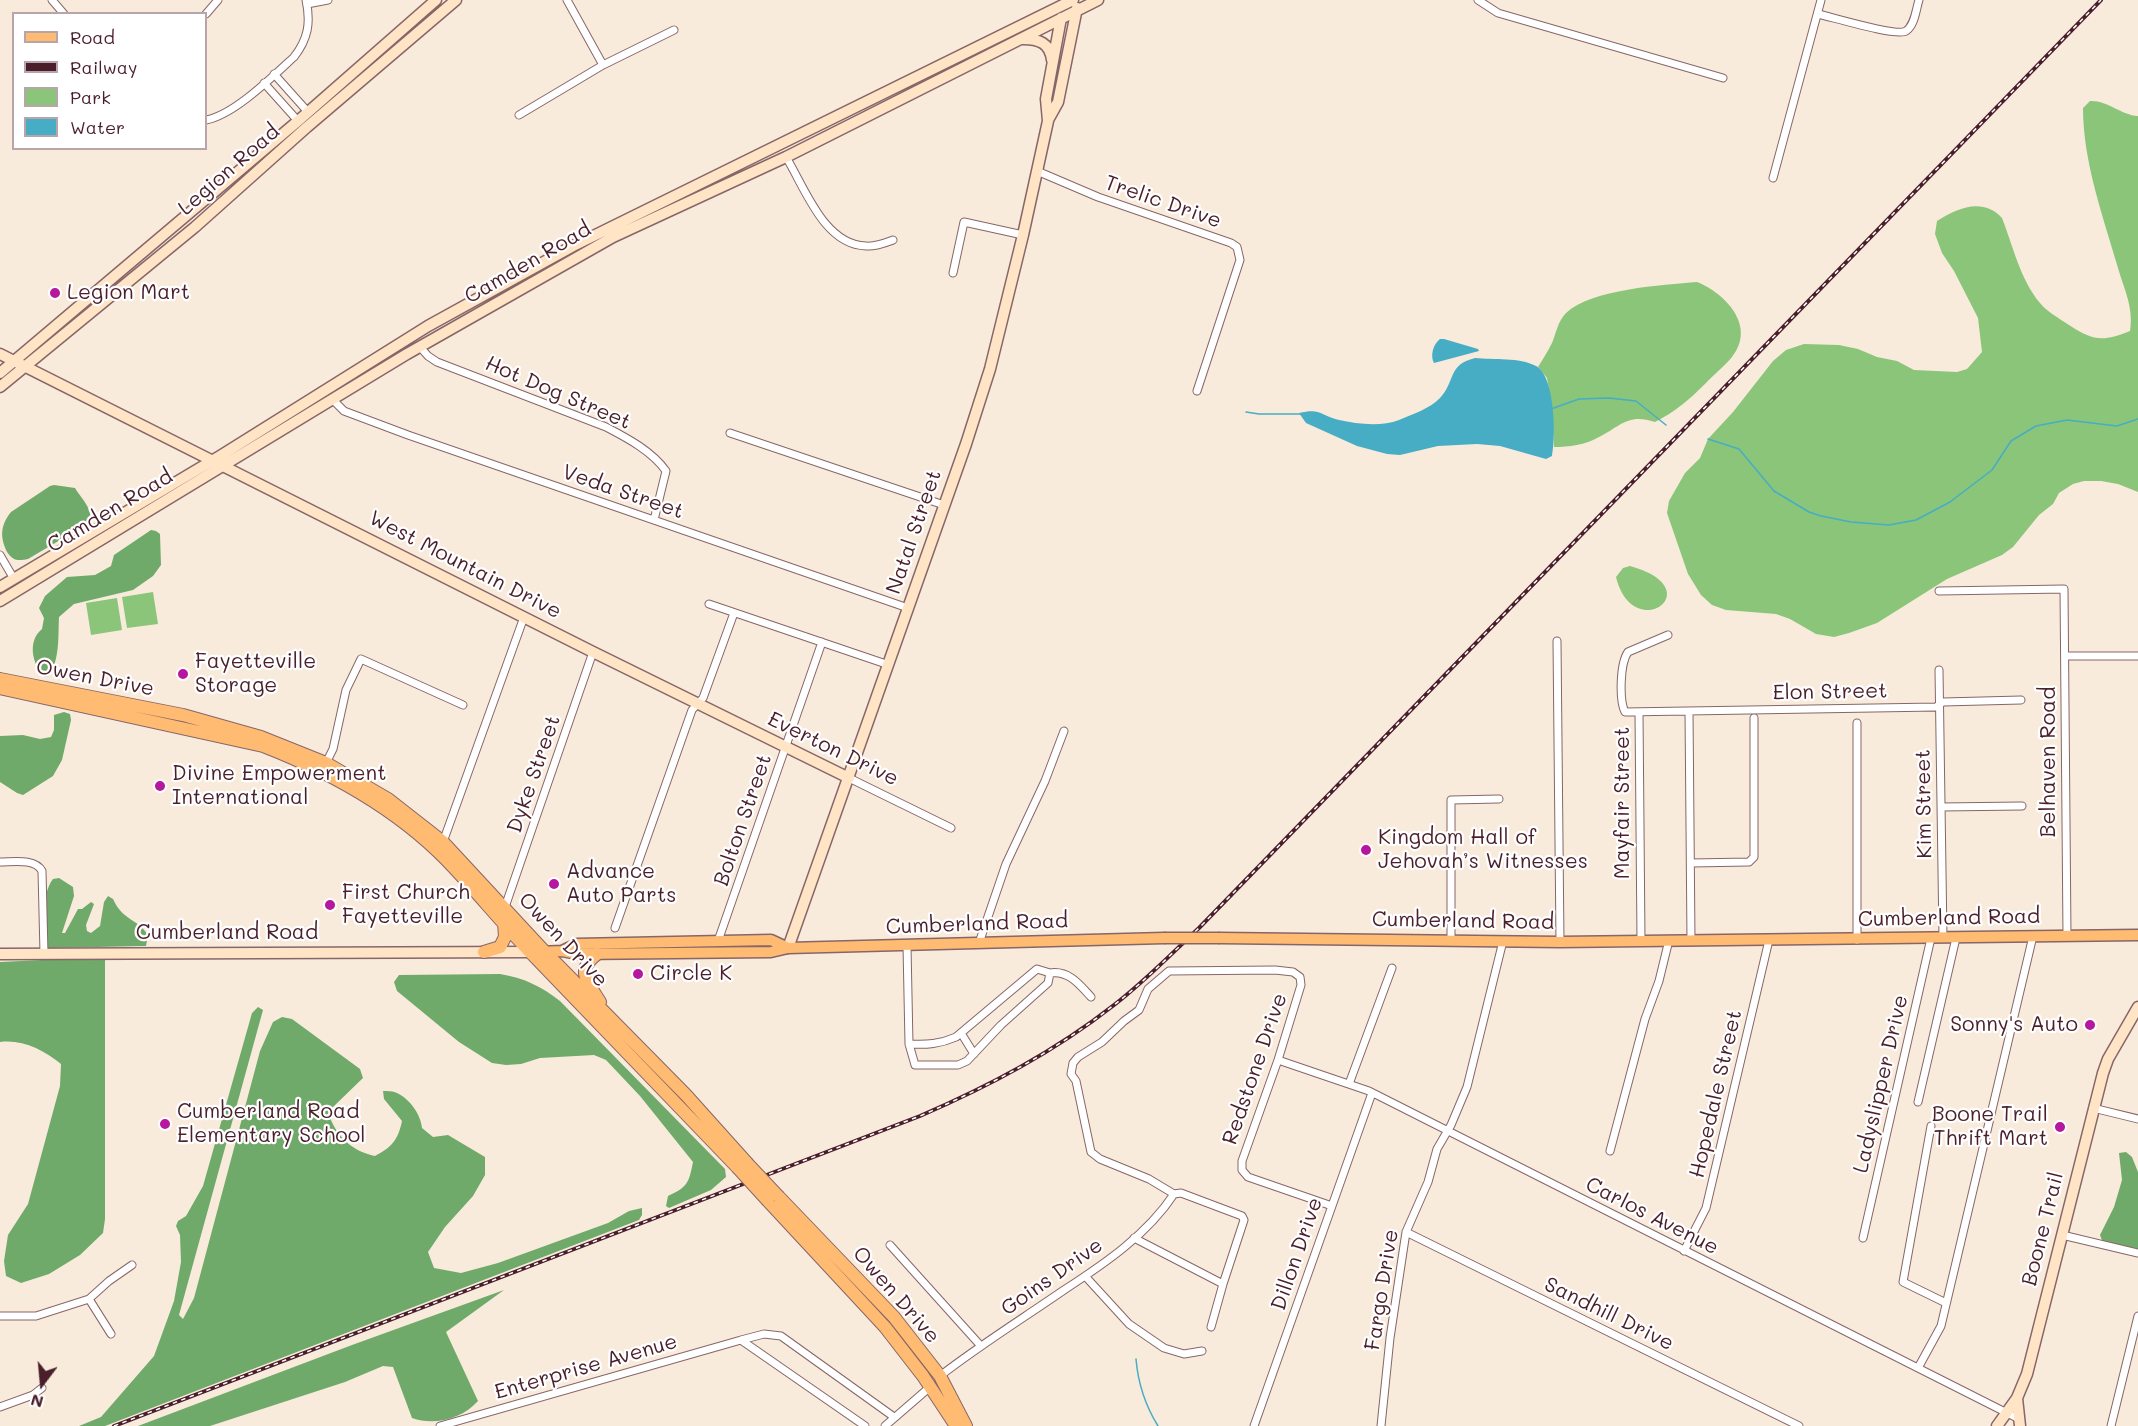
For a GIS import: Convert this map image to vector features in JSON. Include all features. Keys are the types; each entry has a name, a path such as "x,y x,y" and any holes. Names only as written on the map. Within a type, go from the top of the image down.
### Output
{"highway":[{"name":"Owen Drive","path":"0,679 195,724 249,742 300,761 375,802 397,818 438,853 530,952 894,1317 939,1376 966,1426"},
{"name":"Owen Drive","path":"0,688 121,714 195,724 246,736 261,737 326,764 388,799 443,842 545,952 686,1095 742,1165"},
{"path":"484,952 500,947 505,937 504,922"},
{"path":"597,954 588,961 584,970 586,981 610,1019"},
{"name":"Owen Drive","path":"774,1199 886,1329 956,1426"},
{"path":"886,1329 898,1334 932,1378 939,1376"},
{"path":"930,1387 936,1387 940,1392 961,1426"}],"main road":[{"name":"Cumberland Road","path":"530,952 562,951 597,954 771,952 788,948 1164,938 1560,942 2138,935"},
{"name":"Cumberland Road","path":"562,951 576,944 771,940 788,948"}],"street":[{"path":"52,0 62,12"},
{"path":"207,13 218,0"},
{"path":"207,120 234,108 294,57 304,41 309,23 307,2 328,0"},
{"name":"Legion Road","path":"20,364 436,0"},
{"name":"Legion Road","path":"20,364 195,227 448,4 456,0"},
{"path":"567,0 603,65"},
{"name":"Natal Street","path":"788,948 889,665 990,369 1048,121 1058,102 1079,0"},
{"name":"Camden Road","path":"0,601 420,347 613,237 786,157 1098,0"},
{"path":"1478,0 1498,13 1723,78"},
{"path":"1773,178 1821,0"},
{"path":"1818,14 1887,32 1906,31 1911,26 1919,0"},
{"name":"Natal Street","path":"1048,121 1046,99 1060,21 1067,2"},
{"name":"Camden Road","path":"0,587 213,460 428,326 573,246 1067,2"},
{"path":"519,115 603,65 674,30"},
{"path":"319,117 320,111 392,44 396,35"},
{"path":"1019,40 1039,40 1047,45 1051,51 1052,63"},
{"path":"265,165 266,159 309,117 308,112 274,74"},
{"path":"264,83 298,121"},
{"path":"786,157 816,211 844,242 868,247 893,240"},
{"name":"Trelic Drive","path":"1037,171 1098,198 1238,247 1240,260 1197,391"},
{"path":"953,273 964,222 1023,235"},
{"name":"Hot Dog Street","path":"420,347 437,362 606,428 630,440 659,461 666,471 654,520"},
{"name":"West Mountain Drive","path":"0,354 698,704"},
{"path":"0,373 20,364"},
{"path":"0,387 20,364"},
{"name":"Veda Street","path":"333,400 339,408 349,413 908,608"},
{"path":"730,433 944,505"},
{"path":"0,555 14,579"},
{"name":"Belhaven Road","path":"1939,591 2064,589 2067,936"},
{"path":"709,604 889,665"},
{"path":"615,928 692,710 704,698 734,613"},
{"path":"443,842 524,617"},
{"name":"Mayfair Street","path":"1641,941 1639,712 1625,712 1623,709 1623,662 1628,652 1668,635"},
{"path":"1557,641 1560,942"},
{"name":"Bolton Street","path":"718,941 822,642"},
{"name":"Dyke Street","path":"505,907 593,652"},
{"path":"2065,656 2138,656"},
{"path":"326,764 333,749 346,690 361,659 464,705"},
{"name":"Kim Street","path":"1937,938 1941,807 1939,670"},
{"name":"Elon Street","path":"1639,712 1936,707 1943,702 2021,700"},
{"name":"Everton Drive","path":"698,704 951,828"},
{"path":"1689,711 1691,940"},
{"path":"1691,863 1749,862 1754,857 1754,718"},
{"path":"1857,723 1857,940"},
{"path":"979,943 1006,864 1045,782 1064,731"},
{"path":"1451,941 1451,800 1499,799"},
{"path":"1941,807 2022,806"},
{"path":"0,862 33,863 40,867 44,954"},
{"path":"1918,1368 1941,1326 2032,936"},
{"name":"Ladyslipper Drive","path":"1863,1238 1937,938"},
{"path":"1918,1102 1956,938"},
{"path":"1610,1151 1645,1019 1659,981 1669,940"},
{"name":"Hopedale Street","path":"1684,1251 1706,1208 1769,940"},
{"name":"Fargo Drive","path":"1381,1426 1390,1338 1406,1232 1423,1196 1433,1158 1467,1087 1503,941"},
{"path":"907,946 909,1044 915,1065 958,1065 967,1061 1001,1025 1048,983 1050,973"},
{"name":"Cumberland Road","path":"0,954 530,952"},
{"path":"1349,1084 1392,968"},
{"path":"909,1044 926,1046 943,1043 961,1033 1037,969 1050,973 1067,974 1091,997"},
{"name":"Redstone Drive","path":"1174,1194 1149,1179 1100,1159 1091,1152 1076,1081 1071,1074 1073,1063 1139,1010 1148,989 1169,971 1275,970 1293,972 1300,976 1301,985 1278,1060 1242,1161 1242,1170 1248,1177 1332,1206"},
{"name":"Boone Trail","path":"1997,1426 2017,1398 2032,1356 2093,1108 2108,1059 2138,1007"},
{"path":"961,1033 974,1054"},
{"name":"Carlos Avenue","path":"1278,1060 1372,1093 2007,1412 2020,1423"},
{"name":"Dillon Drive","path":"1254,1426 1372,1093"},
{"path":"2093,1108 2138,1119"},
{"path":"1931,1126 1903,1282 1946,1303"},
{"path":"1174,1194 1181,1193 1242,1216 1244,1220 1211,1327"},
{"name":"Goins Drive","path":"939,1376 980,1345 1085,1276 1134,1238 1167,1205 1174,1194"},
{"name":"Sandhill Drive","path":"1406,1232 1799,1426"},
{"path":"2062,1235 2138,1253"},
{"path":"1134,1238 1223,1284"},
{"path":"890,1245 980,1345"},
{"path":"0,1316 36,1316 89,1299 132,1265"},
{"path":"1085,1276 1129,1324 1164,1348 1177,1354 1202,1351"},
{"path":"89,1299 111,1334"},
{"path":"2111,1426 2138,1316"},
{"name":"Enterprise Avenue","path":"440,1426 764,1334 780,1336 894,1417"},
{"path":"741,1340 865,1426"},
{"path":"885,1426 930,1387"},
{"path":"0,1407 33,1395 42,1388"},
{"path":"2017,1398 2020,1423"}],"green space":[{"path":"2090,101 2138,116 2138,492 2118,484 2101,481 2084,481 2073,484 2059,493 2053,504 2039,515 2013,547 2002,555 1947,579 1877,623 1834,637 1816,634 1776,614 1726,610 1712,605 1701,595 1688,574 1667,513 1669,501 1685,473 1700,458 1708,439 1733,412 1773,361 1786,350 1804,344 1839,345 1897,361 1914,370 1957,372 1967,369 1982,352 1978,318 1942,253 1935,234 1937,221 1953,212 1970,207 1978,206 1995,212 2002,218 2027,284 2046,309 2092,337 2112,337 2130,331 2131,314 2128,299 2100,209 2086,148 2083,108"},
{"path":"1697,282 1718,294 1734,312 1741,334 1739,345 1732,357 1688,400 1655,422 1631,420 1588,442 1554,447 1552,409 1547,378 1538,367 1563,316 1577,305 1609,293"},
{"path":"54,485 75,488 89,509 89,523 28,559 14,559 7,552 2,536 7,517 11,512"},
{"path":"151,530 160,534 161,565 153,576 133,590 74,604 59,617 55,662 49,676 45,677 34,660 33,646 37,634 42,629 44,618 39,608 45,596 67,577 95,575 111,566 114,555"},
{"path":"1630,566 1654,576 1665,587 1667,598 1660,606 1650,610 1637,608 1625,597 1616,577 1623,568"},
{"path":"153,592 158,624 127,628 122,597"},
{"path":"117,598 122,630 91,635 86,603"},
{"path":"64,712 70,714 71,720 62,760 53,776 23,795 0,782 0,736 23,735 40,739 51,737 54,730 54,715"},
{"path":"59,878 73,887 74,896 62,933 65,933 78,909 82,909 91,902 94,904 86,925 87,931 91,933 100,926 104,902 108,896 113,899 121,912 144,929 148,935 146,946 49,948 46,946 46,894 53,879"},
{"path":"105,957 105,1219 103,1233 80,1255 49,1274 21,1283 6,1276 4,1261 8,1235 28,1204 60,1086 61,1064 47,1054 24,1044 0,1042 0,962"},
{"path":"500,974 532,983 560,1001 725,1169 726,1177 711,1190 669,1208 666,1206 668,1196 684,1187 693,1162 640,1096 606,1060 594,1055 540,1058 521,1064 492,1063 459,1042 397,991 394,982 399,975"},
{"path":"258,1007 263,1010 179,1315 183,1319 194,1298 260,1051 273,1022 282,1017 292,1019 360,1069 363,1078 333,1107 330,1118 342,1138 353,1147 375,1156 390,1146 396,1138 402,1121 384,1099 383,1091 388,1091 397,1093 410,1103 420,1118 422,1128 433,1137 448,1135 485,1157 485,1175 473,1196 445,1227 428,1252 434,1268 461,1273 498,1263 608,1223 629,1211 642,1208 642,1215 639,1220 105,1426 79,1426 101,1417 154,1356 174,1301 181,1262 180,1235 176,1226 178,1221 186,1216 203,1186 252,1013"},
{"path":"2126,1152 2132,1157 2138,1172 2138,1251 2103,1243 2100,1235 2114,1207 2122,1180 2119,1153"},
{"path":"504,1290 446,1332 478,1401 456,1416 438,1421 412,1418 393,1367 383,1366 345,1382 210,1426 138,1426 352,1345"}],"water":[{"path":"1440,339 1479,351 1434,363 1433,350"},
{"path":"1475,358 1522,361 1536,366 1542,372 1547,381 1553,407 1552,456 1546,459 1500,446 1477,444 1438,446 1400,455 1387,454 1357,446 1306,423 1299,413 1316,412 1339,420 1361,424 1385,424 1399,420 1436,402 1445,392 1456,369 1466,361"}],"waterway":[{"path":"1551,409 1579,399 1609,398 1636,401 1666,425"},
{"path":"1246,412 1300,414"},
{"path":"1708,439 1739,449 1774,491 1809,512 1851,522 1889,525 1916,520 1950,502 1992,470 2011,441 2036,426 2067,420 2117,426 2138,419"},
{"path":"1136,1359 1143,1394 1158,1426"}],"railway":[{"path":"114,1426 920,1116 1020,1067 1091,1022 1136,987 1199,928 2101,0"}],"place":[{"name":"Legion Mart","path":"55,293"},
{"name":"Fayetteville Storage","path":"183,674"},
{"name":"Divine Empowerment International","path":"160,786"},
{"name":"Kingdom Hall of Jehovah’s Witnesses","path":"1366,850"},
{"name":"Advance Auto Parts","path":"554,884"},
{"name":"First Church Fayetteville","path":"330,905"},
{"name":"Circle K","path":"638,974"},
{"name":"Sonny's Auto","path":"2090,1025"},
{"name":"Cumberland Road Elementary School","path":"165,1124"},
{"name":"Boone Trail Thrift Mart","path":"2060,1127"}]}
